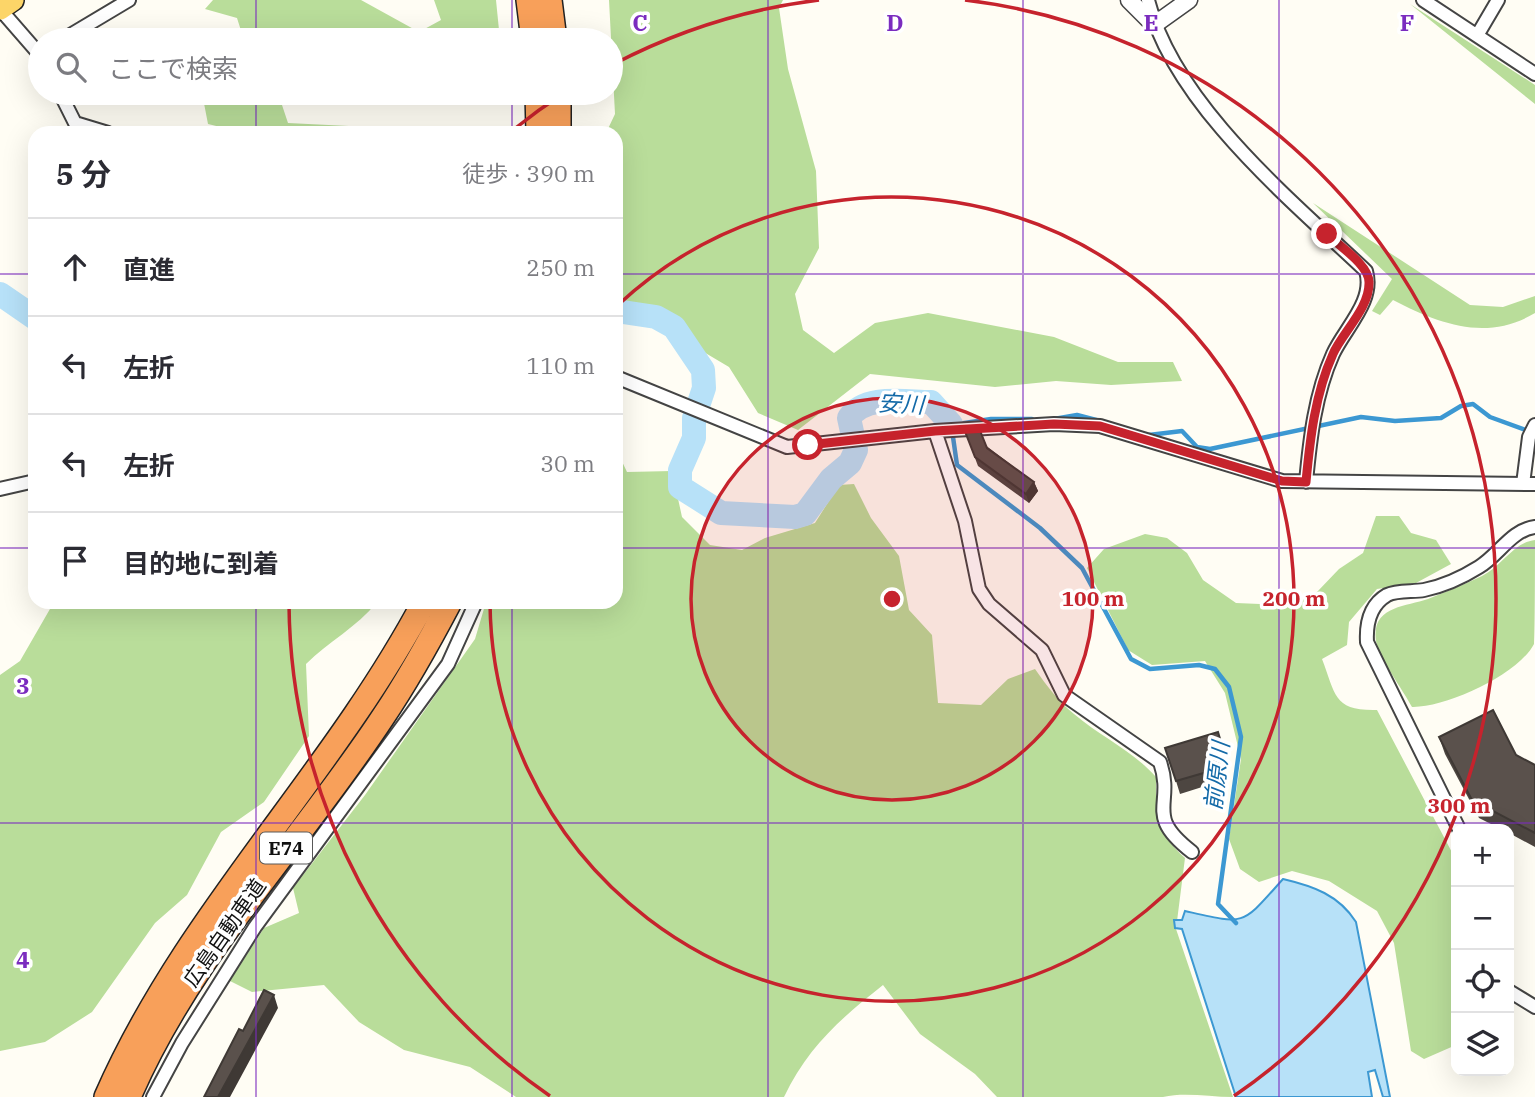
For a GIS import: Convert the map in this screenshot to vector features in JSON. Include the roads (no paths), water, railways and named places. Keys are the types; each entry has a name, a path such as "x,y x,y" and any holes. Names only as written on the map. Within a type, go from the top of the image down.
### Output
{"highway":[{"path":"528,0 532,28"},
{"path":"550,0 554,28"},
{"path":"537,105 538,126"},
{"path":"559,105 559,126"},
{"name":"広島自動車道","path":"106,1097 122,1059 169,974 225,891 313,778 364,706 420,609"},
{"name":"広島自動車道","path":"129,1097 187,986 242,905 383,718 428,645 446,609"}],"main road":[{"path":"0,9 13,0"}],"street":[{"path":"82,28 130,0"},
{"path":"1129,0 1154,25 1191,88 1249,160 1366,271 1370,283 1361,307 1332,355 1311,429 1306,482"},
{"path":"1148,0 1154,25"},
{"path":"1154,25 1189,0"},
{"path":"1423,0 1535,74"},
{"path":"1478,34 1498,0"},
{"path":"0,9 28,40"},
{"path":"66,105 75,122 87,126"},
{"path":"623,380 787,447 935,431 1054,424 1100,426 1282,481 1529,484 1532,430"},
{"path":"935,431 965,521 979,589 989,604 1042,649 1064,695 1160,762 1166,779 1161,804 1163,821 1171,835 1192,852"},
{"path":"0,489 28,483"},
{"path":"1457,824 1367,642 1366,626 1374,607 1389,594 1426,589 1453,581 1482,565 1522,529 1535,527"},
{"path":"153,1097 182,1043 255,927 389,748 448,664 473,609"},
{"path":"1514,994 1535,1007"}],"water":[{"path":"1283,879 1305,885 1333,898 1356,922 1390,1097 1383,1097 1375,1070 1368,1072 1372,1097 1236,1097 1182,929 1175,928 1174,920 1182,920 1185,911 1221,919 1242,918 1259,906"}],"waterway":[{"name":"安川","path":"0,294 28,313"},
{"name":"安川","path":"623,312 656,317 674,327 703,370 704,388 694,418 694,438 680,470 680,487 721,513 795,517 805,514 831,479 850,463 856,450 849,418 865,405 886,401 931,402 951,424"},
{"name":"安川","path":"1149,435 1182,431 1197,447 1210,449 1361,417 1395,421 1441,418 1461,406 1473,404 1490,417 1531,432"},
{"name":"安川","path":"1054,419 1077,415 1100,421"},
{"name":"安川","path":"951,425 991,419 1032,419"},
{"name":"前原川","path":"953,437 957,465 1040,528 1082,568 1131,659 1150,669 1199,665 1215,669 1229,687 1241,737 1218,904 1236,923"}]}
